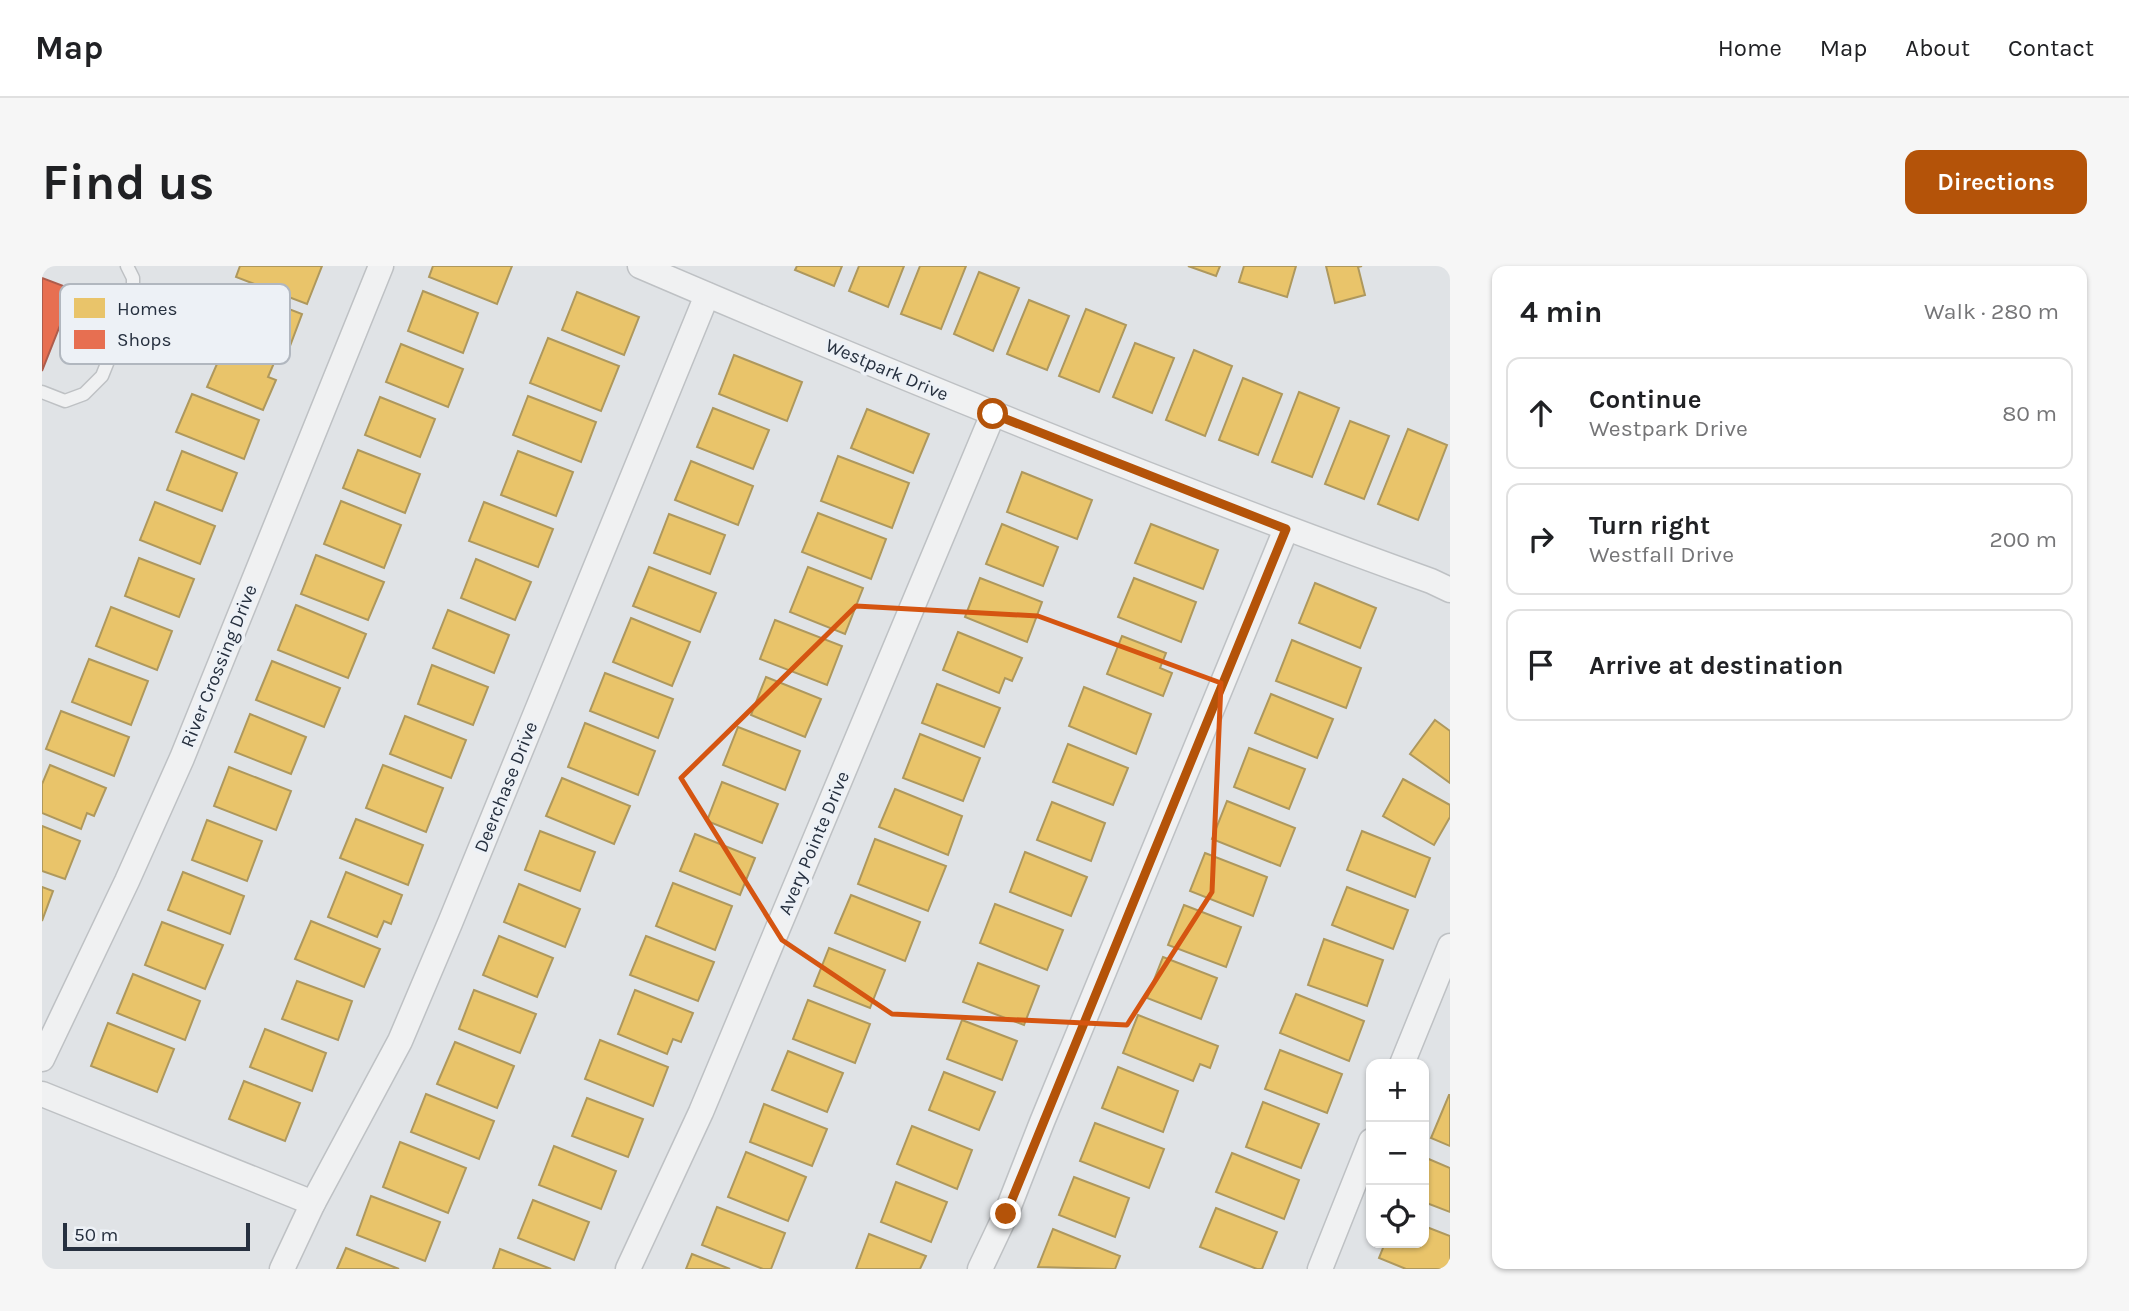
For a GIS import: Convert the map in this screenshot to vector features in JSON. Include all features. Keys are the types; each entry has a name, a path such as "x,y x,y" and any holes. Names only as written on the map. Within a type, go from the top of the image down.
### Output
{"street":[{"name":"River Crossing Drive","path":"42,1059 182,758 381,266"},
{"name":"Westpark Drive","path":"640,266 993,414 1450,590"},
{"name":"Deerchase Drive","path":"282,1269 313,1203 400,1041 707,295"},
{"name":"Avery Pointe Drive","path":"628,1269 701,1112 993,414"},
{"path":"980,1269 1006,1214 1286,529"},
{"path":"1404,1059 1450,946"},
{"path":"42,1094 313,1203"},
{"path":"1320,1269 1366,1154"}],"lane":[{"path":"127,266 133,284"},
{"path":"42,392 65,401 84,394 102,376 107,364"}],"highlighted area":[{"path":"856,606 1038,616 1221,683 1212,892 1127,1025 892,1014 782,940 681,778"}],"building: Homes":[{"path":"240,266 322,266 307,304 290,298 290,284 254,284 236,277"},
{"path":"433,266 512,266 497,304 429,277"},
{"path":"797,266 842,266 834,286 795,270"},
{"path":"859,266 904,266 888,307 849,291"},
{"path":"920,266 966,266 941,329 901,314"},
{"path":"1188,266 1220,266 1216,276"},
{"path":"1244,266 1296,266 1287,297 1239,282"},
{"path":"1326,266 1362,266 1358,267 1365,295 1335,303"},
{"path":"979,272 1019,288 993,351 954,334"},
{"path":"423,291 478,313 463,353 408,331"},
{"path":"577,292 639,317 624,355 562,330"},
{"path":"1029,300 1069,316 1047,370 1007,354"},
{"path":"290,309 302,314 290,346"},
{"path":"1086,309 1126,325 1099,392 1059,376"},
{"path":"548,338 619,366 601,411 530,383"},
{"path":"1135,343 1174,358 1152,413 1113,397"},
{"path":"401,344 463,369 448,407 386,382"},
{"path":"1194,350 1232,366 1205,436 1166,420"},
{"path":"734,355 802,382 787,421 719,394"},
{"path":"217,364 274,364 268,377 276,380 263,410 207,387"},
{"path":"1243,378 1282,394 1258,455 1219,440"},
{"path":"1299,392 1339,408 1312,477 1272,462"},
{"path":"192,394 259,420 244,459 176,432"},
{"path":"528,396 596,422 581,462 513,435"},
{"path":"380,397 435,419 420,457 365,435"},
{"path":"713,408 769,430 753,469 697,447"},
{"path":"867,409 929,434 913,473 851,448"},
{"path":"1350,421 1389,436 1364,499 1325,484"},
{"path":"1408,429 1447,445 1418,520 1378,504"},
{"path":"358,450 420,474 405,513 343,488"},
{"path":"182,451 237,473 222,511 167,490"},
{"path":"518,451 573,472 556,516 501,495"},
{"path":"838,456 909,483 892,528 821,501"},
{"path":"691,461 753,486 738,525 675,500"},
{"path":"1022,472 1092,500 1077,539 1007,512"},
{"path":"341,501 401,525 384,568 324,544"},
{"path":"155,502 215,526 200,564 140,540"},
{"path":"484,502 553,529 538,567 469,541"},
{"path":"818,513 886,539 871,579 802,552"},
{"path":"669,514 725,535 710,574 654,553"},
{"path":"1002,524 1058,547 1043,586 986,564"},
{"path":"1151,524 1218,550 1203,589 1135,563"},
{"path":"316,555 384,582 368,620 301,594"},
{"path":"139,558 194,579 179,617 125,596"},
{"path":"476,559 531,582 515,620 461,598"},
{"path":"649,567 716,593 700,632 633,606"},
{"path":"808,567 863,588 845,634 790,612"},
{"path":"980,578 1042,602 1027,642 965,617"},
{"path":"1134,578 1196,602 1181,642 1118,617"},
{"path":"1315,583 1376,608 1360,648 1299,623"},
{"path":"296,605 366,634 348,678 278,650"},
{"path":"111,607 172,631 157,670 96,646"},
{"path":"448,610 509,635 494,673 433,648"},
{"path":"631,618 690,642 672,686 613,662"},
{"path":"775,620 842,646 827,685 760,659"},
{"path":"958,632 1022,658 1012,681 1005,678 999,693 943,670"},
{"path":"1122,636 1166,653 1160,668 1172,673 1163,696 1107,674"},
{"path":"1292,640 1361,668 1346,708 1276,681"},
{"path":"89,659 148,681 131,725 72,702"},
{"path":"272,661 340,688 324,727 256,700"},
{"path":"432,665 488,687 473,725 418,704"},
{"path":"605,673 673,699 658,738 590,711"},
{"path":"766,677 821,699 805,737 751,715"},
{"path":"937,684 1000,708 984,747 922,723"},
{"path":"1084,687 1151,714 1136,754 1069,726"},
{"path":"1271,694 1333,719 1317,758 1255,733"},
{"path":"61,711 129,737 114,776 46,749"},
{"path":"250,714 306,737 291,774 235,752"},
{"path":"405,716 466,740 451,778 390,754"},
{"path":"1435,720 1450,731 1450,783 1410,754"},
{"path":"585,723 655,751 638,795 568,767"},
{"path":"738,727 800,751 785,790 723,765"},
{"path":"920,734 980,758 963,801 903,778"},
{"path":"1068,744 1128,768 1113,805 1053,782"},
{"path":"1249,748 1305,769 1289,809 1234,787"},
{"path":"50,765 106,788 94,816 87,813 81,829 42,813 42,784"},
{"path":"383,765 443,788 426,832 366,808"},
{"path":"229,767 291,791 276,830 214,806"},
{"path":"562,778 630,806 614,844 546,816"},
{"path":"1403,779 1450,805 1450,817 1434,845 1383,816"},
{"path":"722,782 778,804 762,843 707,821"},
{"path":"895,789 962,816 948,855 879,827"},
{"path":"1227,801 1295,828 1280,866 1212,839"},
{"path":"1052,802 1105,823 1091,861 1037,840"},
{"path":"356,819 423,845 408,885 340,858"},
{"path":"207,820 262,841 247,881 192,860"},
{"path":"42,826 80,841 65,879 42,871"},
{"path":"540,831 595,852 580,891 525,870"},
{"path":"1362,831 1430,858 1415,897 1347,870"},
{"path":"695,834 755,858 740,895 680,871"},
{"path":"875,839 946,866 928,911 858,884"},
{"path":"1025,852 1087,877 1071,916 1010,892"},
{"path":"1205,853 1267,877 1253,916 1190,891"},
{"path":"183,872 244,896 230,934 168,910"},
{"path":"346,872 402,895 391,924 384,921 377,937 328,917"},
{"path":"673,883 732,906 715,950 656,926"},
{"path":"519,884 580,909 565,947 504,922"},
{"path":"42,887 53,891 42,921"},
{"path":"1347,887 1408,910 1393,949 1332,925"},
{"path":"851,895 920,922 905,961 835,933"},
{"path":"995,904 1063,930 1047,970 980,943"},
{"path":"1184,905 1241,927 1226,967 1168,945"},
{"path":"311,921 380,949 364,987 295,959"},
{"path":"162,922 223,945 205,989 145,965"},
{"path":"499,936 553,958 537,997 483,975"},
{"path":"646,936 714,962 698,1001 630,975"},
{"path":"1324,939 1383,960 1367,1006 1308,985"},
{"path":"829,948 885,970 870,1008 814,986"},
{"path":"1163,957 1217,978 1201,1019 1147,998"},
{"path":"978,963 1039,986 1024,1025 963,1002"},
{"path":"133,974 200,1001 185,1040 117,1013"},
{"path":"297,981 352,1001 338,1040 282,1019"},
{"path":"474,990 536,1014 520,1053 459,1029"},
{"path":"635,990 693,1013 681,1042 673,1039 667,1054 618,1034"},
{"path":"1296,994 1364,1021 1349,1061 1280,1033"},
{"path":"808,1000 870,1024 855,1063 793,1039"},
{"path":"1138,1015 1218,1046 1210,1068 1200,1064 1193,1081 1123,1053"},
{"path":"962,1020 1017,1041 1002,1080 947,1059"},
{"path":"108,1023 174,1049 157,1092 91,1066"},
{"path":"265,1029 326,1053 312,1091 250,1067"},
{"path":"600,1040 668,1067 653,1106 585,1079"},
{"path":"455,1042 514,1066 497,1108 437,1084"},
{"path":"1280,1050 1342,1074 1327,1113 1265,1089"},
{"path":"788,1051 843,1073 827,1112 772,1090"},
{"path":"1118,1067 1178,1091 1163,1132 1102,1108"},
{"path":"944,1072 995,1092 979,1130 929,1110"},
{"path":"244,1081 300,1103 285,1141 229,1119"},
{"path":"426,1094 494,1121 479,1159 411,1132"},
{"path":"1450,1095 1450,1146 1431,1138"},
{"path":"587,1098 643,1119 628,1157 572,1136"},
{"path":"1263,1102 1319,1124 1301,1168 1246,1147"},
{"path":"764,1104 827,1129 812,1166 750,1142"},
{"path":"1095,1123 1164,1149 1149,1188 1080,1161"},
{"path":"912,1126 972,1150 957,1189 897,1164"},
{"path":"400,1142 466,1168 448,1213 383,1187"},
{"path":"554,1146 616,1171 601,1209 539,1185"},
{"path":"746,1152 806,1177 788,1221 728,1197"},
{"path":"1232,1153 1299,1180 1284,1219 1216,1192"},
{"path":"1429,1159 1450,1168 1450,1212 1429,1204"},
{"path":"1074,1177 1129,1198 1115,1237 1059,1215"},
{"path":"896,1182 947,1202 931,1242 881,1222"},
{"path":"371,1196 440,1222 425,1261 357,1235"},
{"path":"533,1200 589,1222 574,1260 518,1238"},
{"path":"717,1207 785,1233 771,1269 763,1269 702,1245"},
{"path":"1216,1208 1277,1232 1262,1269 1200,1247"},
{"path":"1429,1228 1450,1236 1450,1269 1406,1269 1379,1258 1383,1248 1429,1248"},
{"path":"1053,1229 1120,1256 1115,1269 1038,1267"},
{"path":"869,1234 926,1256 920,1269 856,1269"},
{"path":"346,1248 399,1269 337,1269"},
{"path":"500,1249 551,1269 493,1269"},
{"path":"692,1254 730,1269 686,1269"}],"building: Shops":[{"path":"42,278 60,285 60,325 42,371"}],"route":[{"path":"993,414 1286,529 1006,1214"}]}
